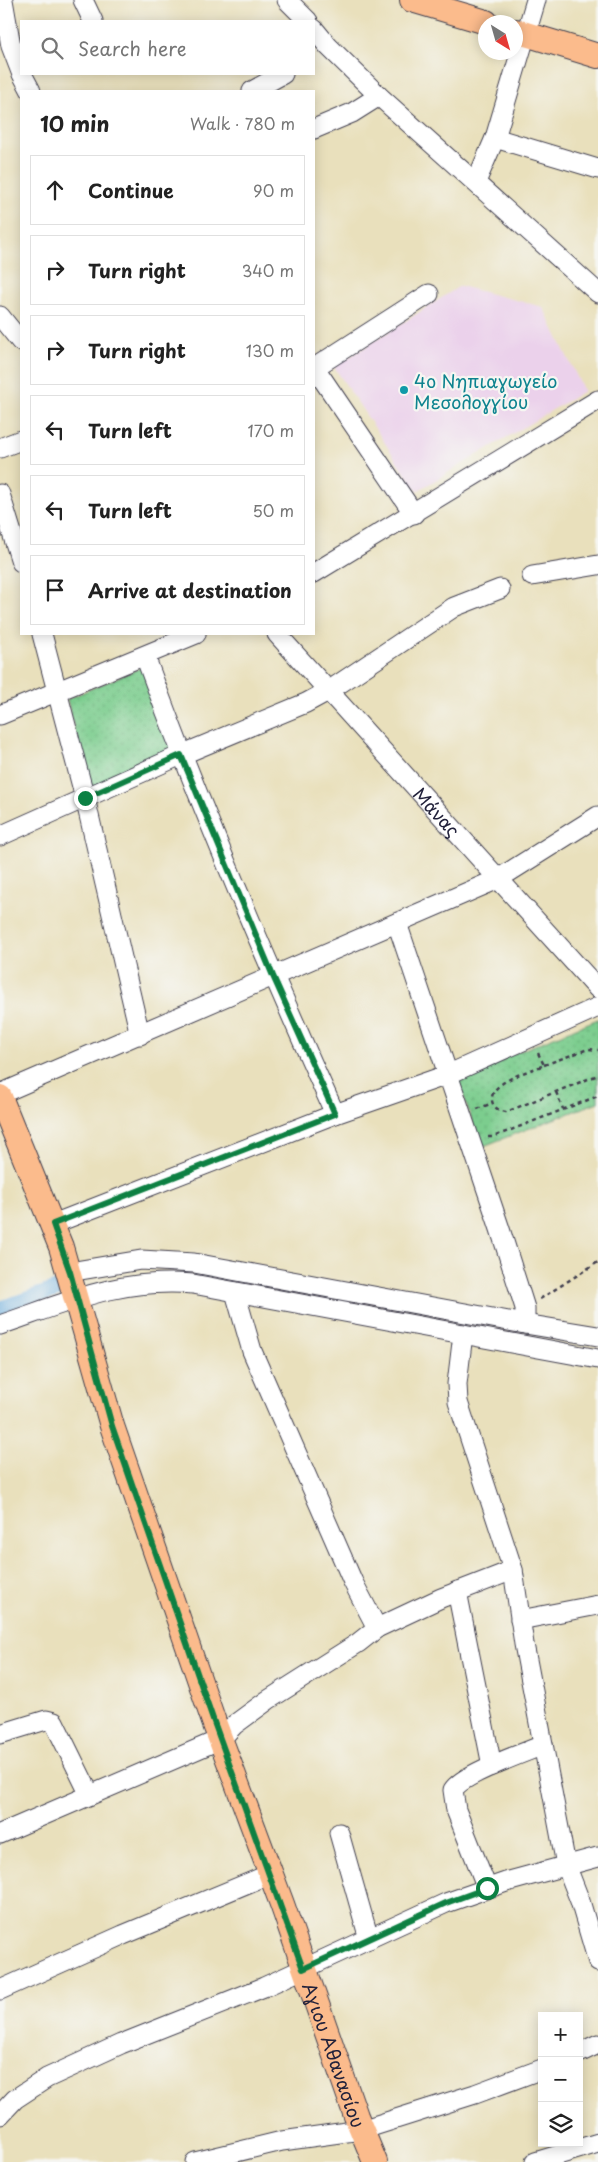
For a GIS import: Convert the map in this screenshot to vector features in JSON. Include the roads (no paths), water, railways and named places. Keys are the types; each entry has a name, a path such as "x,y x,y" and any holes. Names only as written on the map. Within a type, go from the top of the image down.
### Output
{"main road":[{"path":"412,0 478,20"},
{"path":"523,34 598,56"},
{"name":"Αγιου Αθανασίου","path":"0,1096 53,1224 70,1272 75,1299 112,1426 220,1739 361,2130 375,2162"}],"street":[{"path":"3,0 11,46 20,68"},
{"path":"83,0 93,20"},
{"path":"287,0 307,20"},
{"path":"523,29 536,0"},
{"path":"315,32 321,50 379,96 596,290"},
{"path":"476,182 495,138 514,60"},
{"path":"23,75 31,90"},
{"path":"254,90 282,75"},
{"path":"315,130 352,113 379,96"},
{"path":"495,138 598,169"},
{"path":"315,367 429,294"},
{"path":"0,316 20,341"},
{"path":"315,369 414,514"},
{"path":"315,572 596,407"},
{"path":"0,448 20,440"},
{"path":"0,494 20,558"},
{"path":"532,576 598,565"},
{"path":"0,836 181,755 298,707 330,690 454,607 500,589"},
{"path":"42,635 85,798 140,1035"},
{"path":"0,715 194,635"},
{"name":"Μάνας","path":"278,635 330,690 598,989"},
{"path":"145,656 181,755 273,976 335,1114"},
{"path":"0,1096 498,879 598,816"},
{"path":"397,923 525,1316"},
{"path":"53,1224 335,1114 447,1074 598,1008"},
{"path":"70,1272 141,1260 194,1263 525,1316 598,1336"},
{"path":"0,1326 75,1299 120,1286 154,1282 193,1284 598,1359"},
{"path":"235,1292 252,1351 353,1582 377,1628"},
{"path":"463,1334 457,1384 458,1402 512,1570 566,1865 580,1901 598,1962"},
{"path":"0,1834 220,1739 234,1725 268,1700 358,1643 377,1628 457,1591 512,1570"},
{"path":"457,1591 492,1766"},
{"path":"520,1620 598,1605"},
{"path":"0,1734 46,1720 54,1722 90,1795"},
{"path":"487,1888 453,1796 456,1785 492,1766 543,1746"},
{"path":"339,1833 369,1940"},
{"path":"0,2115 15,2099 47,2078 121,2044 303,1969 446,1903 487,1888 598,1857"},
{"path":"0,1990 114,1939 270,1874"},
{"path":"583,2050 598,2044"},
{"path":"195,2162 282,2141 361,2130 493,2088 538,2071"},
{"path":"535,2162 598,2143"}],"waterway":[{"path":"0,1309 60,1288"}],"place":[{"name":"4ο Νηπιαγωγείο Μεσολογγίου","path":"404,390"}]}
